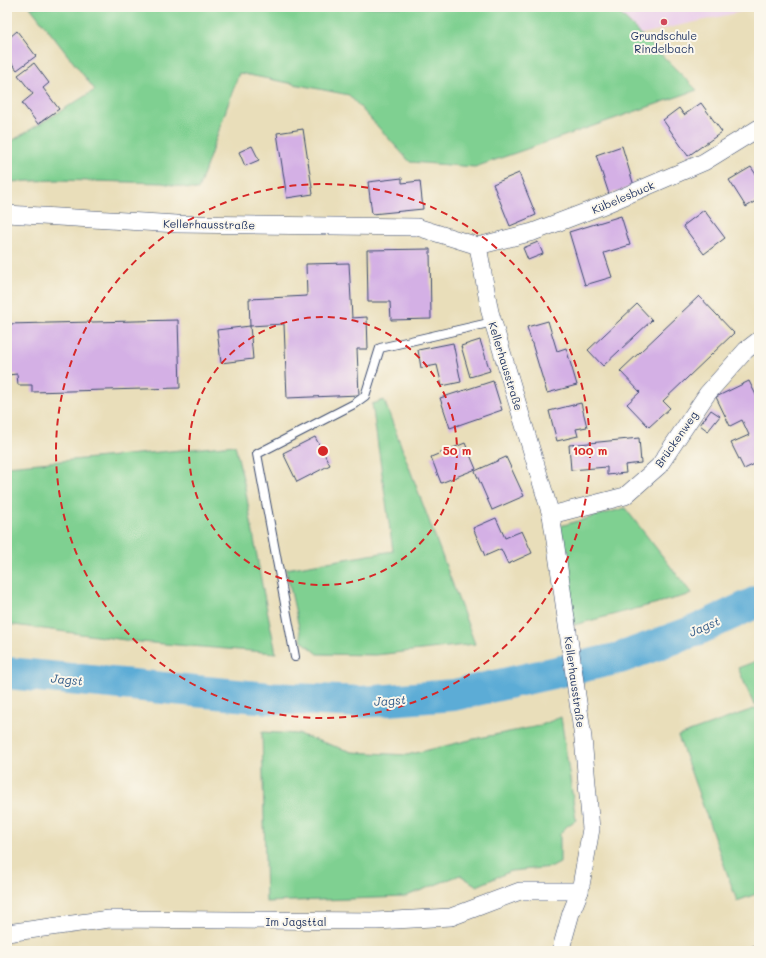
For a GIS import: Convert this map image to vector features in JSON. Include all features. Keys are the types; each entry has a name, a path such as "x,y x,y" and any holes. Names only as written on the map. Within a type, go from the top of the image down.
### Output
{"street":[{"name":"Kübelesbuck","path":"478,246 533,232 604,205 704,162 759,128"},
{"name":"Kellerhausstraße","path":"7,214 178,224 417,227 478,246 493,322 551,515 566,625 577,689 591,828 580,891 571,912 562,945 563,951"},
{"name":"Brückenweg","path":"551,515 625,496 659,466 707,394 746,350 759,340"},
{"name":"Im Jagsttal","path":"7,933 109,919 376,921 450,917 520,891 580,891"}],"lane":[{"path":"295,657 257,454 354,404 365,396 380,348 493,322"}],"shaded area":[{"name":"Grundschule Rindelbach","path":"614,7 759,7 759,8 641,34"}],"green space":[{"path":"30,7 613,7 697,90 475,167 410,162 349,95 239,73 198,190 162,183 57,180 7,182 7,144 95,90"},
{"path":"384,400 475,644 376,655 318,654 302,641 286,569 393,551 372,404"},
{"path":"235,445 245,487 262,585 276,653 140,642 7,624 7,466"},
{"path":"625,508 692,594 574,625 560,526"},
{"path":"759,660 759,703 754,705 738,668"},
{"path":"759,707 759,893 737,901 678,736"},
{"path":"561,717 576,820 567,826 560,834 560,863 552,867 511,871 477,886 460,875 404,897 266,902 262,732 298,734 352,752 407,755 474,739 539,726"}],"building":[{"path":"17,31 36,56 17,70 7,57 7,34 10,37"},
{"path":"34,63 49,83 43,88 59,109 38,124 22,103 33,94 18,75"},
{"path":"701,103 722,132 688,156 663,120 679,108 684,115"},
{"path":"303,129 313,194 287,198 277,133"},
{"path":"252,146 259,160 245,166 239,152"},
{"path":"622,146 634,186 609,194 596,155"},
{"path":"751,167 759,179 759,199 746,207 729,180"},
{"path":"519,173 536,215 510,226 493,184"},
{"path":"402,178 402,183 420,181 423,209 372,214 368,182"},
{"path":"704,210 725,238 704,254 683,226"},
{"path":"621,216 630,245 604,253 612,277 585,285 569,232"},
{"path":"538,242 543,254 528,260 523,248"},
{"path":"430,249 431,319 391,320 390,302 368,302 367,250"},
{"path":"349,263 352,318 367,317 368,349 357,349 359,395 287,398 284,324 250,326 249,299 307,296 306,264"},
{"path":"699,296 734,333 663,401 670,408 649,427 627,404 640,392 620,371"},
{"path":"637,304 652,320 603,366 588,350"},
{"path":"178,320 180,388 32,392 32,385 18,385 17,374 8,375 7,324"},
{"path":"548,321 557,351 566,348 577,385 547,393 527,327"},
{"path":"250,326 253,359 221,363 217,330"},
{"path":"480,340 490,371 470,377 461,346"},
{"path":"453,343 461,382 442,386 437,365 421,368 418,350"},
{"path":"493,381 502,410 450,428 440,398"},
{"path":"749,381 759,401 759,462 744,469 731,443 749,435 742,420 730,426 716,397"},
{"path":"581,403 587,427 576,429 578,436 557,441 549,411"},
{"path":"711,410 720,416 708,431 700,425"},
{"path":"315,437 330,465 297,482 283,453"},
{"path":"639,438 641,463 625,465 626,473 607,475 607,467 571,470 569,445"},
{"path":"465,443 476,469 441,483 431,457"},
{"path":"506,457 524,496 492,510 475,471"},
{"path":"496,518 505,538 522,531 532,553 508,564 501,549 485,556 473,528"}],"waterway":[{"name":"Jagst","path":"7,673 269,698 362,702 454,695 620,658 697,630 759,601"}],"railway":[{"path":"734,951 759,946"}],"place":[{"name":"Grundschule Rindelbach","path":"664,22"}]}
